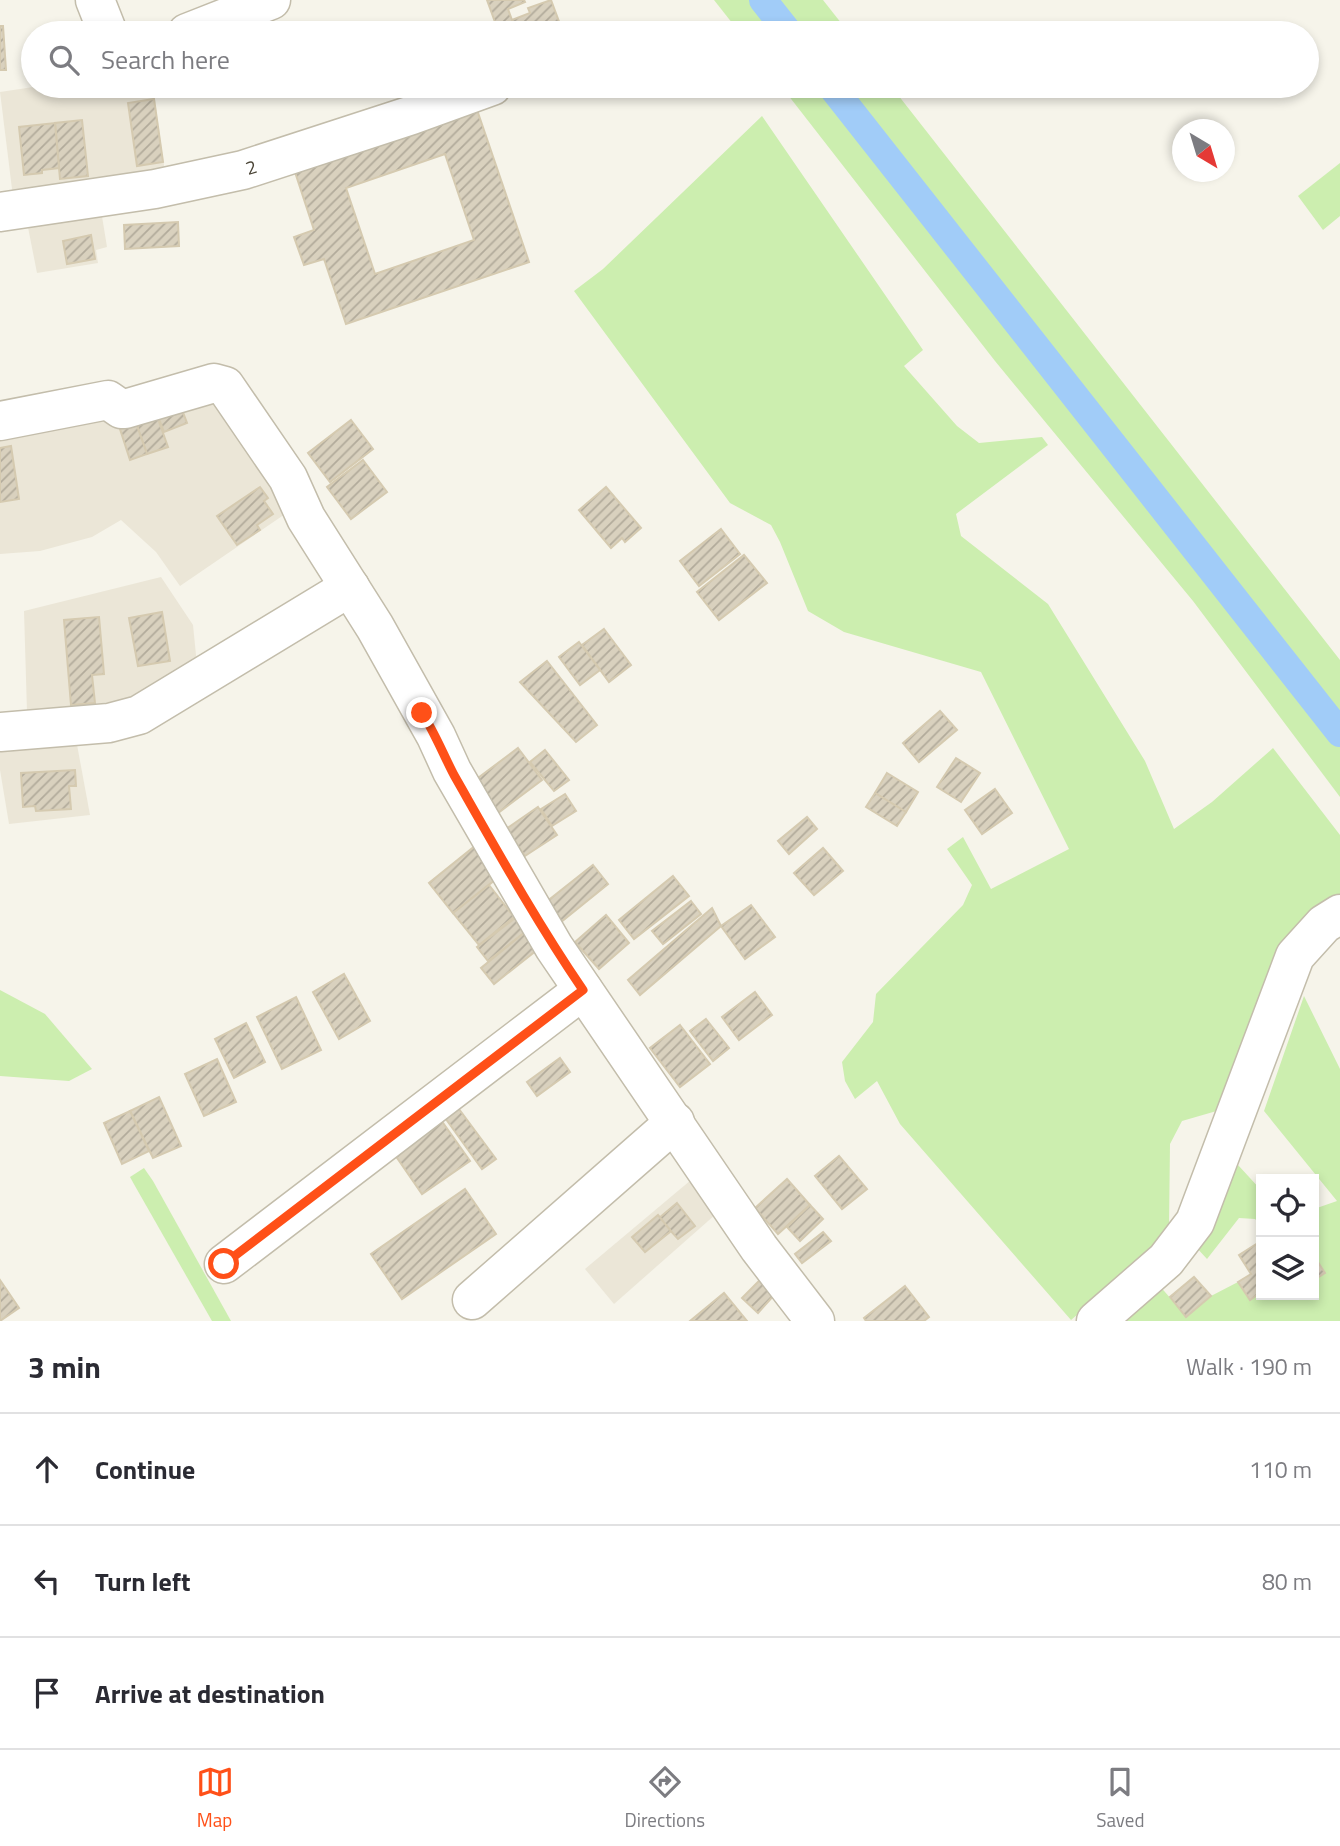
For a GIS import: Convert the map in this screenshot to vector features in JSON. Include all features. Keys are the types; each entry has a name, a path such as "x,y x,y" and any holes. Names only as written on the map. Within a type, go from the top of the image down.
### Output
{"street":[{"path":"95,0 103,21"},
{"path":"218,21 271,0"},
{"name":"2","path":"0,212 155,189 243,170 459,98"},
{"path":"0,421 108,400 121,410 214,383 225,386 288,478 306,518 375,627 436,736 452,771 554,947 759,1248 815,1321"},
{"path":"0,732 109,723 139,715 349,587"},
{"path":"1096,1321 1166,1260 1195,1222 1295,956 1324,924 1340,914"},
{"path":"224,1264 583,990"},
{"path":"472,1300 675,1122"}],"shaded area":[{"path":"21,89 21,98 155,98 165,172 13,197 0,92"},
{"path":"100,204 107,247 96,250 98,263 37,273 25,212"},
{"path":"213,387 291,510 180,586 156,552 121,520 92,537 40,551 0,554 0,431"},
{"path":"161,577 193,625 197,665 135,699 27,712 24,611"},
{"path":"73,723 90,815 9,824 0,770 0,731"},
{"path":"691,1180 716,1214 614,1304 585,1269"}],"green space":[{"path":"714,0 823,0 840,21 731,21"},
{"path":"790,98 900,98 1340,660 1340,797 1193,601 995,361"},
{"path":"762,116 923,350 904,366 957,426 979,443 1042,437 1048,445 956,514 961,536 1048,604 1145,761 1174,829 1212,802 1273,748 1340,835 1340,900 1220,1110 1182,1121 1170,1144 1169,1227 1159,1241 1122,1277 1071,1320 900,1124 877,1081 855,1099 845,1081 842,1062 873,1022 876,994 963,905 972,885 947,849 963,837 991,889 1069,849 981,672 844,632 808,611 771,525 730,503 574,291 603,269"},
{"path":"1340,163 1340,216 1323,230 1298,196"},
{"path":"0,990 45,1014 92,1069 69,1081 0,1076"},
{"path":"1304,996 1340,1069 1340,1321 1116,1321 1158,1284 1186,1316 1211,1296 1238,1282 1250,1299 1256,1295 1256,1300 1319,1300 1319,1276 1325,1272 1319,1263 1319,1207 1337,1201 1319,1179 1319,1174 1315,1174 1264,1111"},
{"path":"1238,1165 1256,1185 1256,1220 1239,1218 1207,1259 1196,1247 1214,1222"},
{"path":"144,1168 231,1321 212,1321 135,1186 130,1177"}],"building":[{"path":"487,0 524,0 525,2 508,9 512,20 530,13 528,8 551,0 559,21 495,21"},
{"path":"0,26 3,26 6,70 0,70"},
{"path":"154,99 163,162 137,166 128,103"},
{"path":"474,101 529,262 346,324 324,259 304,265 294,237 314,230 292,163","holes":["445,154 474,240 375,274 346,188"]},
{"path":"82,120 88,176 60,179 55,123"},
{"path":"55,123 59,168 24,175 19,127"},
{"path":"178,222 179,246 125,249 124,225"},
{"path":"91,235 95,259 67,264 63,241"},
{"path":"181,407 187,423 164,432 158,416"},
{"path":"157,416 168,447 147,454 136,423"},
{"path":"351,420 373,449 330,482 308,453"},
{"path":"136,423 147,454 130,460 120,429"},
{"path":"11,446 19,499 0,502 0,448"},
{"path":"363,460 387,492 351,519 327,487"},
{"path":"260,487 268,498 264,501 273,514 257,525 260,530 237,545 217,516"},
{"path":"606,487 641,528 625,542 622,538 611,548 579,510"},
{"path":"721,529 740,554 699,586 680,561"},
{"path":"744,555 767,583 719,620 697,592"},
{"path":"162,612 170,661 138,666 129,618"},
{"path":"99,617 104,674 92,675 95,703 71,705 64,620"},
{"path":"604,629 631,665 609,682 582,645"},
{"path":"579,642 600,670 580,685 559,657"},
{"path":"547,661 597,725 576,742 520,682"},
{"path":"940,711 957,730 919,762 903,743"},
{"path":"518,748 542,780 498,813 474,781"},
{"path":"545,750 569,780 554,791 530,762"},
{"path":"956,758 980,773 961,802 937,787"},
{"path":"75,770 76,786 69,786 71,809 36,811 35,806 23,807 21,773"},
{"path":"887,773 918,792 906,812 875,793"},
{"path":"995,789 1012,813 982,834 965,810"},
{"path":"875,793 906,812 897,826 866,807"},
{"path":"565,794 576,811 552,826 541,809"},
{"path":"538,807 557,835 525,856 506,829"},
{"path":"807,817 817,829 789,854 778,841"},
{"path":"475,846 500,876 453,913 429,883"},
{"path":"823,848 843,871 814,895 794,873"},
{"path":"593,865 608,884 561,922 545,903"},
{"path":"673,876 689,896 634,939 619,920"},
{"path":"489,885 514,917 479,945 453,913"},
{"path":"691,901 701,914 663,944 652,931"},
{"path":"751,905 775,937 745,959 721,926"},
{"path":"712,908 721,926 640,995 628,980"},
{"path":"606,915 629,943 599,969 575,942"},
{"path":"518,916 529,929 488,961 477,947"},
{"path":"529,929 542,946 494,984 481,968"},
{"path":"344,974 370,1021 339,1039 313,992"},
{"path":"755,992 772,1015 739,1040 722,1017"},
{"path":"296,997 321,1050 282,1069 257,1017"},
{"path":"706,1019 729,1048 713,1061 690,1031"},
{"path":"246,1023 265,1062 234,1078 215,1039"},
{"path":"680,1025 710,1064 680,1087 650,1048"},
{"path":"560,1058 570,1072 537,1096 527,1082"},
{"path":"217,1059 236,1102 204,1116 185,1074"},
{"path":"159,1097 181,1146 153,1158 130,1111"},
{"path":"456,1105 496,1159 482,1169 443,1115"},
{"path":"130,1111 149,1151 122,1164 104,1123"},
{"path":"441,1120 470,1161 422,1194 393,1152"},
{"path":"839,1156 867,1189 842,1209 815,1176"},
{"path":"787,1179 810,1205 778,1234 755,1208"},
{"path":"465,1189 496,1234 402,1299 371,1254"},
{"path":"677,1203 695,1226 678,1239 659,1218"},
{"path":"810,1205 823,1219 800,1241 787,1227"},
{"path":"658,1215 671,1231 645,1252 632,1237"},
{"path":"823,1232 831,1241 802,1263 795,1254"},
{"path":"1256,1244 1256,1296 1250,1300 1238,1282 1251,1274 1239,1255"},
{"path":"1319,1264 1325,1273 1319,1277"},
{"path":"1194,1277 1211,1296 1186,1317 1170,1297"},
{"path":"0,1280 19,1308 0,1321"},
{"path":"760,1280 775,1294 758,1313 742,1298"},
{"path":"905,1286 929,1317 924,1321 866,1321 864,1318"},
{"path":"724,1293 747,1321 690,1321"}],"waterway":[{"path":"763,0 780,21"},
{"path":"840,98 1340,733"}],"route":[{"path":"224,1264 583,990 554,947 452,771 422,713"}]}
